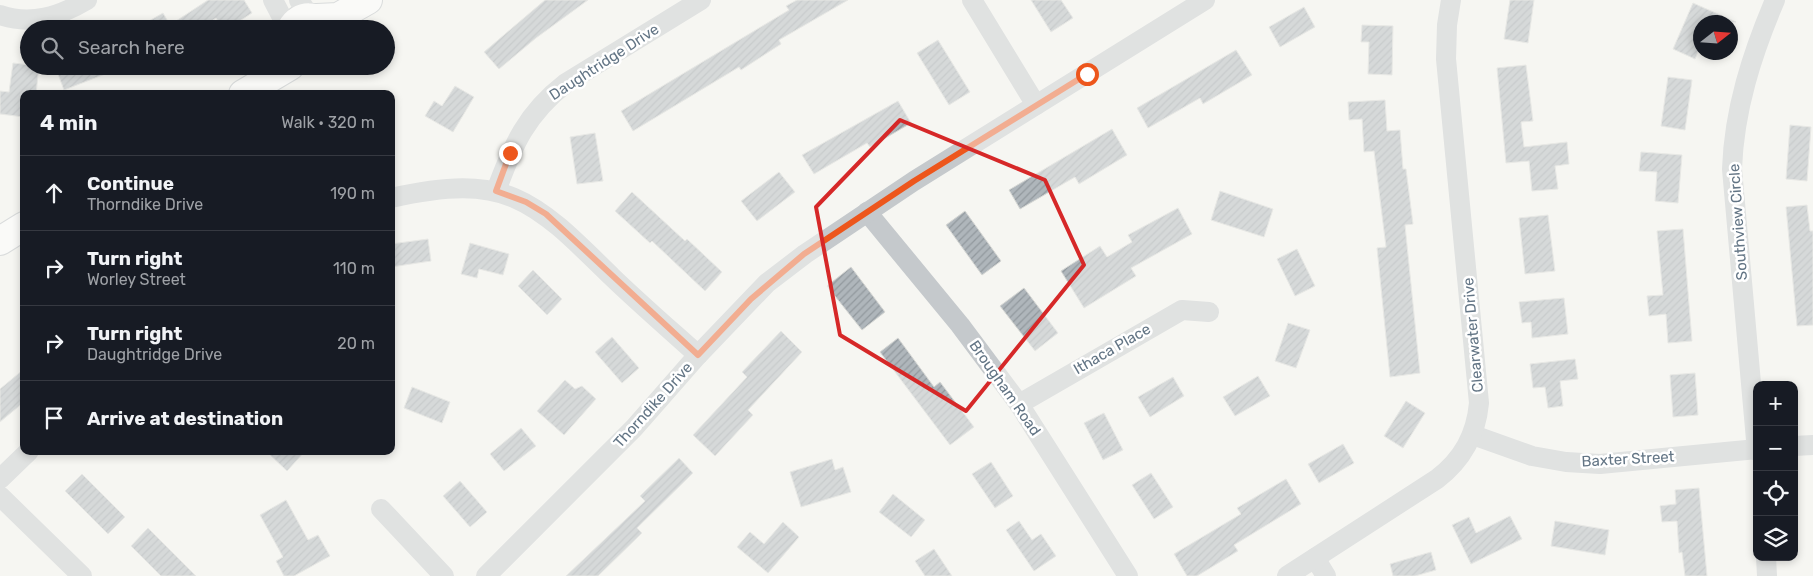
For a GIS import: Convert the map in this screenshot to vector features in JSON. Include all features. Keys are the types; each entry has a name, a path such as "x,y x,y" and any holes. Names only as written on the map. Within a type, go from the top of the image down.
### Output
{"main road":[{"path":"305,20 338,17 368,0"},
{"path":"360,20 390,0"},
{"path":"227,90 250,75"},
{"path":"250,90 275,75"},
{"path":"0,241 20,228"}],"street":[{"path":"0,15 15,19 38,19 60,15 87,0"},
{"path":"273,0 305,20"},
{"name":"Daughtridge Drive","path":"496,191 520,132 548,97 566,83 701,0"},
{"path":"972,0 1036,106"},
{"name":"Thorndike Drive","path":"486,576 628,434 698,355 767,283 804,254 867,212 1205,0"},
{"name":"Clearwater Drive","path":"1287,576 1449,470 1463,453 1473,435 1479,403 1446,59 1447,25 1451,0"},
{"name":"Southview Circle","path":"1755,426 1733,179 1733,147 1749,68 1775,0"},
{"path":"395,197 452,187 496,191 526,202 546,214 698,355"},
{"name":"Brougham Road","path":"867,212 960,324 1019,404 1128,576"},
{"name":"Ithaca Place","path":"1019,404 1182,310 1209,312"},
{"name":"Baxter Street","path":"1473,435 1532,456 1566,462 1600,464 1753,450"},
{"path":"1798,446 1813,445"},
{"path":"0,479 25,455"},
{"path":"0,496 82,576"},
{"path":"381,510 444,576"},
{"path":"1314,558 1326,576"},
{"path":"1766,561 1767,576"}],"highlighted area":[{"path":"900,120 1045,180 1084,265 966,411 840,335 816,207"}],"building":[{"path":"208,0 244,0 252,13 241,20 217,20 216,18 213,20 178,20"},
{"path":"545,0 588,0 536,38 499,69 484,52"},
{"path":"797,0 848,0 779,40 781,44 741,70 739,67 633,131 621,111 789,10 786,6"},
{"path":"1031,0 1061,0 1073,18 1051,32"},
{"path":"1510,0 1534,0 1528,43 1504,39"},
{"path":"1693,3 1720,15 1693,15 1693,58 1673,49"},
{"path":"1304,7 1315,27 1280,47 1269,27"},
{"path":"163,13 167,20 151,20"},
{"path":"1362,25 1393,26 1392,75 1368,74 1369,42 1361,42"},
{"path":"938,40 970,92 949,105 917,53"},
{"path":"1236,50 1252,75 1203,104 1200,98 1148,128 1137,108"},
{"path":"13,63 20,64 20,75 38,75 36,90 20,90 20,116 0,114 0,91 9,92"},
{"path":"1526,65 1533,121 1521,122 1524,147 1567,142 1569,164 1555,166 1558,189 1532,191 1529,161 1506,163 1497,68"},
{"path":"58,75 102,75 64,90"},
{"path":"1668,77 1692,80 1685,130 1661,126"},
{"path":"455,86 474,97 453,132 425,116 434,101 442,106"},
{"path":"1385,100 1387,131 1400,130 1403,169 1406,169 1413,224 1405,225 1420,373 1390,377 1377,248 1386,247 1374,151 1364,152 1362,119 1349,120 1348,102"},
{"path":"898,101 911,123 870,147 867,143 814,174 802,155"},
{"path":"1790,125 1811,127 1807,181 1786,179"},
{"path":"1112,129 1127,155 1079,184 1075,177 1020,209 1009,190"},
{"path":"595,133 603,181 577,184 570,137"},
{"path":"1641,152 1682,155 1678,203 1655,201 1657,172 1639,171"},
{"path":"779,172 795,192 757,221 741,201"},
{"path":"1220,191 1273,209 1264,237 1211,220"},
{"path":"632,192 722,272 705,291 652,241 650,243 615,211"},
{"path":"1807,205 1810,231 1813,231 1813,325 1797,326 1786,207"},
{"path":"1178,208 1192,234 1131,268 1136,276 1084,308 1061,271 1100,246 1107,257 1132,242 1128,235"},
{"path":"965,211 1001,261 982,275 946,225"},
{"path":"1548,215 1555,271 1525,274 1519,218"},
{"path":"1683,229 1692,341 1668,343 1666,314 1649,316 1647,296 1663,295 1657,231"},
{"path":"428,239 431,261 395,266 395,243"},
{"path":"470,243 509,254 503,275 479,269 477,278 461,274"},
{"path":"1297,249 1315,286 1295,296 1277,259"},
{"path":"851,267 885,312 862,330 827,286"},
{"path":"533,270 562,299 547,315 518,286"},
{"path":"1024,288 1058,333 1035,351 1000,306"},
{"path":"1564,298 1568,334 1532,338 1531,322 1522,323 1519,302"},
{"path":"1288,323 1310,330 1296,368 1275,361"},
{"path":"781,331 802,352 748,410 753,415 715,456 693,435 747,377 742,372"},
{"path":"612,337 639,368 622,383 595,352"},
{"path":"898,338 934,387 940,382 974,427 950,445 880,352"},
{"path":"1575,359 1578,379 1560,381 1563,406 1548,408 1545,387 1533,388 1530,364"},
{"path":"20,372 20,405 0,422 0,389"},
{"path":"1695,373 1698,415 1673,417 1670,375"},
{"path":"1258,376 1270,396 1235,416 1223,397"},
{"path":"1173,377 1184,396 1150,417 1138,397"},
{"path":"565,380 575,389 582,386 596,399 564,435 537,411"},
{"path":"412,387 450,402 442,423 404,408"},
{"path":"1406,401 1425,413 1403,448 1384,436"},
{"path":"1104,413 1123,450 1103,460 1084,423"},
{"path":"521,428 536,446 504,471 490,454"},
{"path":"1343,444 1354,463 1319,483 1308,464"},
{"path":"270,455 301,455 287,471"},
{"path":"679,458 693,473 637,528 642,533 598,576 566,576 645,501 640,496"},
{"path":"832,459 835,470 843,467 851,492 801,507 790,472"},
{"path":"991,462 1013,496 995,508 972,474"},
{"path":"1151,473 1173,507 1154,519 1132,485"},
{"path":"82,474 125,517 108,534 65,491"},
{"path":"1286,479 1301,504 1234,545 1238,551 1197,576 1187,576 1174,554 1241,514 1237,508"},
{"path":"460,481 487,512 470,527 443,496"},
{"path":"1699,488 1707,576 1685,576 1682,552 1679,553 1677,521 1662,522 1660,506 1676,504 1675,490"},
{"path":"893,494 925,520 911,537 879,512"},
{"path":"286,500 308,540 318,535 330,556 294,576 284,576 276,561 283,557 260,515"},
{"path":"1510,516 1522,539 1471,564 1452,525 1469,517 1476,533"},
{"path":"1019,521 1032,540 1041,534 1056,556 1034,571 1006,530"},
{"path":"1555,521 1609,530 1605,555 1551,546"},
{"path":"783,522 799,537 768,573 737,547 750,532 764,544"},
{"path":"148,528 196,576 161,576 131,546"},
{"path":"934,549 952,576 925,576 915,561"},
{"path":"1431,552 1436,570 1415,576 1393,576 1390,564"}],"route":[{"path":"510,153 496,191 516,197 546,214 698,355 767,283 804,254 914,181 1087,74"}]}
